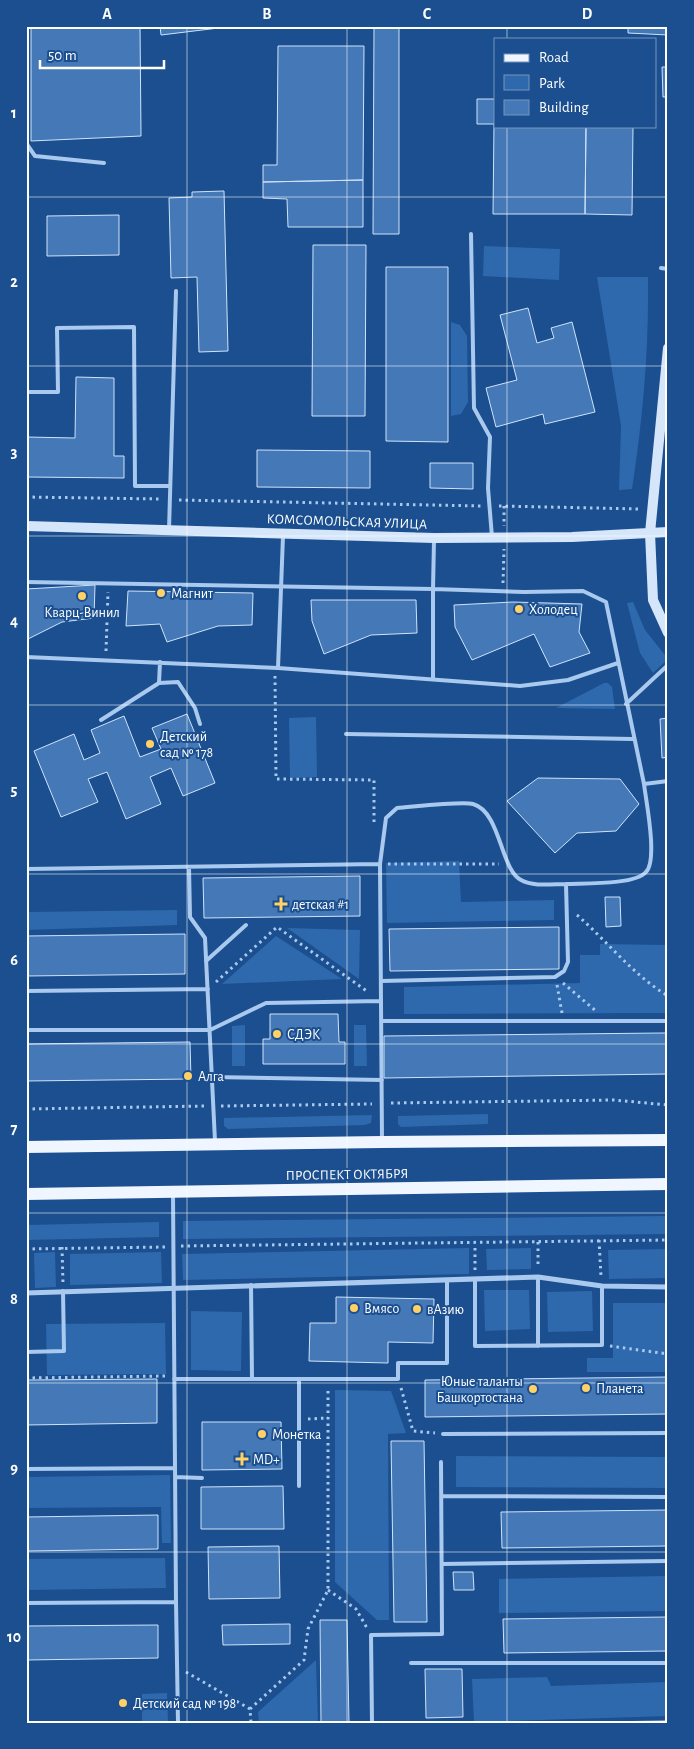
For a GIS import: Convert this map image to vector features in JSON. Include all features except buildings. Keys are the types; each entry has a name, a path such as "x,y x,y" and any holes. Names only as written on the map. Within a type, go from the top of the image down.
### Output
{"main road":[{"path":"668,348 650,532 654,600 668,633"},
{"name":"КОМСОМОЛЬСКАЯ УЛИЦА","path":"26,526 434,538 572,538 668,532"},
{"path":"26,1147 668,1140"},
{"name":"ПРОСПЕКТ ОКТЯБРЯ","path":"26,1194 668,1184"}],"street":[{"path":"27,1292 538,1277 602,1286 668,1287"}],"lane":[{"path":"26,143 35,156 104,162"},
{"path":"471,234 474,408 490,437 489,506 492,538"},
{"path":"660,268 668,268"},
{"path":"169,530 176,291"},
{"path":"26,392 58,392 57,328 134,327 135,486 170,486"},
{"path":"277,668 284,533"},
{"path":"433,679 434,538"},
{"path":"26,582 433,588 524,592 583,591 606,602 644,784 652,859 647,872 633,879 566,884 530,883 520,880 509,864 491,821 484,811 473,804 397,808 390,812 386,818 380,864 382,1142"},
{"path":"26,657 277,668 520,686 568,680 618,663"},
{"path":"159,684 160,662"},
{"path":"626,704 668,665"},
{"path":"101,720 159,684 178,682 195,708 200,724"},
{"path":"346,734 634,739"},
{"path":"644,784 668,781"},
{"path":"26,869 380,864"},
{"path":"189,866 190,917 205,938 216,1144"},
{"path":"381,981 555,977 564,972 568,962 566,884"},
{"path":"206,961 246,925"},
{"path":"26,991 208,989"},
{"path":"26,1030 210,1030 266,1003 381,1001"},
{"path":"381,1021 668,1021"},
{"path":"212,1077 382,1080"},
{"path":"173,1191 178,1723"},
{"path":"538,1277 538,1346"},
{"path":"475,1279 475,1346 602,1345 602,1286"},
{"path":"174,1377 398,1379 398,1363 447,1363 447,1281"},
{"path":"251,1285 252,1379"},
{"path":"26,1352 64,1351 63,1291"},
{"path":"299,1379 299,1486"},
{"path":"443,1434 668,1433"},
{"path":"372,1723 371,1636 442,1634 441,1462"},
{"path":"26,1469 175,1468"},
{"path":"176,1477 202,1478"},
{"path":"441,1496 668,1497"},
{"path":"442,1564 668,1561"},
{"path":"26,1603 176,1602"},
{"path":"411,1663 668,1663"}],"path":[{"path":"26,497 652,509"},
{"path":"105,659 108,582"},
{"path":"277,668 276,779 374,780 374,826"},
{"path":"380,864 509,864"},
{"path":"566,906 602,937 650,985 668,996"},
{"path":"208,989 277,927 381,1001"},
{"path":"555,977 608,1021"},
{"path":"555,977 564,1021"},
{"path":"26,1109 614,1100 668,1104"},
{"path":"599,1240 602,1286"},
{"path":"27,1292 26,1248 475,1244 668,1240"},
{"path":"538,1242 538,1277"},
{"path":"475,1244 475,1279"},
{"path":"62,1247 63,1291"},
{"path":"602,1345 668,1354"},
{"path":"26,1378 174,1377"},
{"path":"250,1709 304,1660 308,1630 328,1590 328,1379"},
{"path":"398,1379 413,1431 443,1434"},
{"path":"299,1419 328,1418"},
{"path":"328,1590 356,1609 371,1636"},
{"path":"177,1666 250,1709"},
{"path":"250,1709 251,1723"}],"green space":[{"path":"484,246 560,249 559,280 483,276"},
{"path":"597,277 648,277 644,383 632,489 619,490 621,426"},
{"path":"451,322 460,325 467,336 468,402 461,414 451,416"},
{"path":"633,602 645,630 668,659 653,673 640,653 627,603"},
{"path":"604,683 608,683 612,687 615,709 556,708"},
{"path":"316,717 317,777 290,778 289,718"},
{"path":"459,861 461,902 554,900 554,920 387,923 386,863"},
{"path":"177,910 177,925 26,930 26,912"},
{"path":"287,928 360,930 359,979"},
{"path":"276,936 342,979 222,984"},
{"path":"600,944 668,945 668,1013 404,1014 404,987 580,983 580,955 600,955"},
{"path":"245,1025 245,1066 232,1066 232,1026"},
{"path":"354,1025 366,1025 367,1066 354,1066"},
{"path":"488,1114 488,1124 401,1127 398,1124 398,1116"},
{"path":"372,1115 371,1123 365,1125 228,1129 224,1126 224,1118"},
{"path":"668,1216 668,1234 183,1239 183,1221"},
{"path":"159,1222 159,1237 26,1240 26,1225"},
{"path":"469,1248 469,1274 183,1280 182,1254"},
{"path":"531,1248 531,1269 487,1270 486,1249"},
{"path":"668,1249 668,1278 609,1279 608,1250"},
{"path":"55,1252 56,1287 35,1288 34,1253"},
{"path":"161,1252 162,1283 70,1285 70,1254"},
{"path":"484,1290 529,1290 530,1329 485,1331"},
{"path":"592,1291 593,1331 548,1332 547,1292"},
{"path":"613,1303 668,1303 668,1372 587,1372 587,1358 613,1358"},
{"path":"191,1311 242,1312 241,1371 191,1370"},
{"path":"165,1323 166,1374 47,1375 46,1324"},
{"path":"335,1390 391,1391 406,1433 388,1434 389,1620 377,1620 335,1582"},
{"path":"456,1456 668,1457 668,1488 456,1487"},
{"path":"170,1475 171,1543 162,1543 161,1507 26,1508 26,1477"},
{"path":"165,1558 166,1588 26,1590 26,1559"},
{"path":"668,1576 668,1611 499,1613 499,1579"},
{"path":"316,1660 318,1723 259,1723 258,1712"},
{"path":"547,1677 551,1686 668,1682 668,1716 474,1722 472,1679"},
{"path":"167,1693 168,1723 142,1723 142,1694"}],"place":[{"name":"Магнит","path":"161,593"},
{"name":"Кварц-Винил","path":"82,596"},
{"name":"Холодец","path":"519,609"},
{"name":"Детский сад № 178","path":"150,744"},
{"name":"детская #1","path":"281,904"},
{"name":"СДЭК","path":"277,1034"},
{"name":"Алга","path":"188,1076"},
{"name":"Вмясо","path":"354,1308"},
{"name":"вАзию","path":"417,1309"},
{"name":"Планета","path":"586,1388"},
{"name":"Юные таланты Башкортостана","path":"533,1389"},
{"name":"Монетка","path":"262,1434"},
{"name":"MD+","path":"242,1459"},
{"name":"Детский сад № 198","path":"123,1703"}]}
